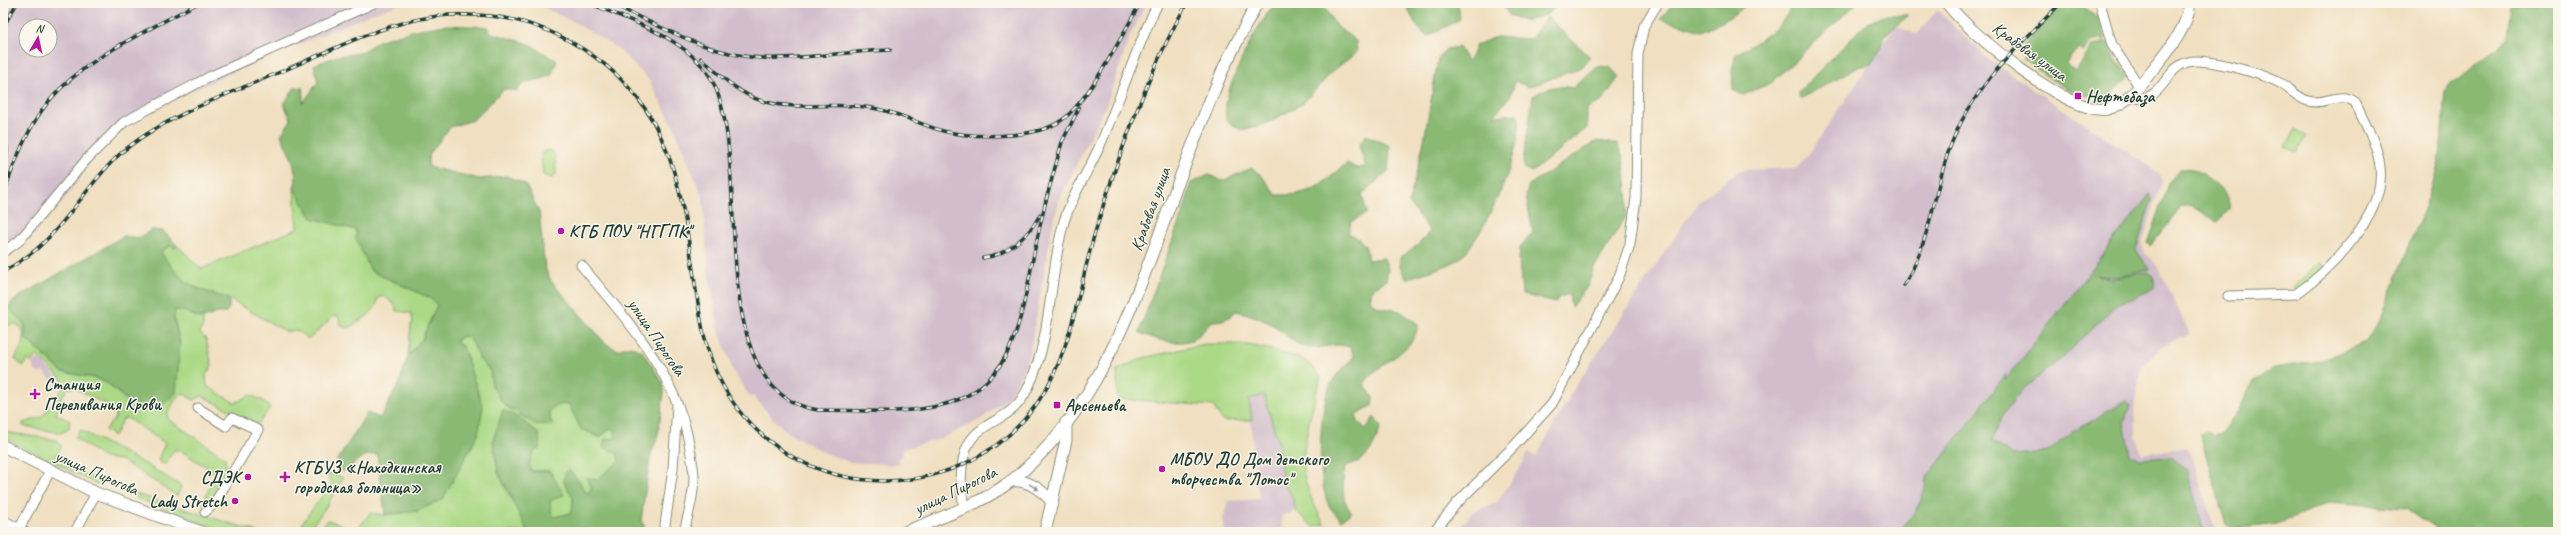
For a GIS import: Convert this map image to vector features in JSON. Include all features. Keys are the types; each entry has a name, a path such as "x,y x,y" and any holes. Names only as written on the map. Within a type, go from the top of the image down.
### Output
{"main road":[{"name":"Крабовая улица","path":"1066,422 1105,364 1118,339 1209,103 1224,67 1257,3"},
{"name":"Крабовая улица","path":"1947,3 1990,46 2041,83 2086,108 2107,109 2129,97 2182,30 2190,3"},
{"name":"улица Пирогова","path":"905,532 964,508 1011,481 1040,454 1066,422"},
{"path":"1045,532 1053,503 1066,440 1066,422"},
{"name":"улица Пирогова","path":"3,446 96,493 201,532"},
{"path":"1011,481 1026,482 1044,492 1053,503"}],"street":[{"path":"3,252 19,241 86,160 124,122 211,76 374,3"},
{"path":"964,508 961,487 967,449 978,432 1013,410 1030,381 1041,349 1057,251 1067,211 1101,143 1139,44 1158,3"},
{"path":"1434,532 1456,504 1515,445 1552,404 1619,277 1630,244 1636,198 1638,54 1644,26 1658,3"},
{"path":"2100,3 2112,45 2138,86"},
{"path":"2129,97 2137,98 2150,96 2177,69 2192,61 2253,73 2280,84 2307,101 2315,102 2342,97 2355,102 2376,147 2380,167 2379,192 2361,226 2346,248 2296,294 2228,296"},
{"name":"улица Пирогова","path":"581,265 637,332 660,367 678,400 687,431 694,478 684,532"},
{"path":"664,532 673,469 678,400"},
{"path":"198,408 226,426 232,418 258,430 214,504 205,512"},
{"path":"3,520 15,528 50,471"},
{"path":"75,532 96,493"}],"shaded area":[{"path":"3,3 405,3 371,14 222,77 157,108 128,124 95,156 69,193 37,228 39,231 3,259"},
{"path":"534,3 1146,3 1130,36 1106,105 1060,198 1052,228 1031,347 1023,372 1007,399 981,419 943,438 903,449 903,457 898,458 899,465 849,462 825,453 789,433 774,420 753,396 750,397 733,371 719,330 708,269 703,198 674,127 649,80 617,48 572,21"},
{"path":"1937,10 1989,60 2161,174 2162,182 2142,243 2145,253 2155,263 2162,275 2190,334 2160,347 2141,368 2135,400 2136,435 2141,454 2188,447 2216,532 1456,532 1473,512 1497,502 1521,467 1528,453 1536,457 1575,387 1698,202 1740,170 1796,168 1809,154 1896,25 1917,35"},
{"path":"39,358 64,385 60,389 43,371 39,374 35,370 32,364"},
{"path":"1265,395 1279,445 1283,484 1291,493 1296,511 1281,516 1283,532 1225,532 1223,519 1228,501 1259,499 1248,399"}],"green space":[{"path":"1276,3 1322,3 1336,26 1356,41 1357,52 1334,70 1302,104 1265,124 1241,130 1226,120 1227,99 1234,76 1247,48 1269,11"},
{"path":"1405,3 1458,3 1460,19 1427,37 1416,25"},
{"path":"1502,3 1562,3 1546,15 1527,21 1509,15"},
{"path":"1673,3 1750,3 1724,21 1701,31 1661,19"},
{"path":"1791,3 1857,3 1771,83 1743,95 1733,90 1732,70 1736,54 1761,39 1777,27 1789,12"},
{"path":"2064,3 2083,3 2081,5 2100,19 2106,39 2093,40 2084,51 2078,48 2066,63 2076,72 2093,45 2108,42 2116,60 2129,76 2111,94 2096,97 2074,92 2052,80 2023,59 2027,54 2023,46"},
{"path":"2511,3 2558,3 2558,532 2441,532 2407,508 2329,502 2277,524 2233,529 2226,525 2200,434 2205,431 2214,435 2222,433 2238,412 2253,382 2274,368 2320,361 2365,343 2378,323 2429,197 2440,158 2445,90 2450,83 2459,79 2507,38"},
{"path":"1887,15 1909,15 1885,35 1881,49 1871,64 1858,67 1800,99 1798,92 1867,23"},
{"path":"1547,17 1590,57 1582,67 1529,87 1515,81 1511,95 1494,116 1517,114 1519,118 1519,132 1515,150 1500,192 1480,232 1470,247 1460,258 1442,267 1406,279 1400,267 1400,257 1418,245 1430,231 1409,203 1424,141 1438,59 1446,49 1459,47 1467,61 1471,57 1476,45 1496,37 1531,39"},
{"path":"446,25 487,27 491,33 527,43 557,61 551,76 522,84 517,91 504,89 473,120 450,127 431,152 428,159 429,167 480,179 506,176 525,184 539,212 545,268 551,281 606,344 618,350 630,346 642,351 663,383 664,393 658,434 650,458 641,521 649,532 528,532 498,472 493,440 503,410 519,418 539,434 540,448 534,451 529,464 531,471 550,471 564,495 550,501 551,513 555,517 571,513 573,507 572,495 563,479 568,469 579,481 584,491 588,493 592,488 586,477 597,480 619,461 617,453 603,447 605,439 616,438 615,429 611,428 600,437 581,429 568,403 555,406 549,412 552,425 535,424 504,405 492,386 490,371 481,361 470,338 463,336 457,339 457,343 463,347 483,407 478,435 443,499 418,511 385,515 377,454 364,456 343,472 335,469 334,466 367,413 380,418 399,384 408,356 422,339 437,305 430,298 371,271 356,239 356,230 312,218 294,188 294,168 290,154 281,135 291,120 284,104 295,87 303,88 303,103 318,82 314,65 338,56 360,53 380,40 419,29"},
{"path":"1597,66 1610,67 1619,77 1601,102 1587,108 1587,128 1532,172 1525,169 1523,162 1533,96 1552,88 1573,88"},
{"path":"2296,129 2307,136 2296,153 2286,146"},
{"path":"1366,135 1390,146 1388,171 1362,194 1367,213 1351,222 1348,233 1363,243 1367,250 1367,260 1384,258 1388,269 1386,280 1372,289 1370,301 1378,307 1400,311 1418,324 1410,343 1395,357 1370,376 1364,384 1373,397 1372,406 1356,414 1358,422 1366,429 1374,417 1381,427 1369,452 1359,461 1345,466 1343,484 1344,497 1352,512 1341,520 1332,510 1324,492 1321,442 1327,393 1336,375 1354,357 1351,348 1338,345 1313,348 1306,347 1300,345 1267,322 1251,315 1236,311 1225,319 1212,321 1198,336 1188,341 1163,341 1139,332 1185,206 1191,183 1209,175 1222,181 1252,168 1261,175 1276,195 1299,194 1315,188 1323,183 1347,163 1356,168 1366,167 1359,145"},
{"path":"1597,141 1617,144 1623,158 1628,200 1626,216 1594,268 1587,287 1571,307 1569,294 1559,297 1555,303 1522,294 1519,260 1520,247 1533,233 1526,196 1529,185"},
{"path":"544,151 551,151 555,154 556,175 551,178 543,175 541,155"},
{"path":"2180,169 2193,169 2212,180 2227,198 2229,210 2217,222 2192,205 2181,207 2151,246 2148,243 2170,181"},
{"path":"294,188 312,218 356,230 371,271 430,298 437,305 422,339 408,356 411,324 413,323 411,313 396,311 395,305 384,296 378,298 375,308 371,312 349,328 341,326 338,316 334,316 309,339 296,330 287,332 227,298 197,289 180,278 161,253 162,250 170,246 176,248 177,245 201,269 297,229"},
{"path":"2150,194 2152,199 2136,250 2150,269 2123,276 2112,277 2097,275 2112,279 2148,272 2154,276 2154,289 2119,303 2060,359 2022,390 2002,415 1992,441 2013,455 2047,452 2079,428 2126,401 2130,406 2124,422 2130,454 2139,459 2171,457 2187,469 2204,532 1898,532 1917,508 1923,495 1926,479 2006,374 2005,381"},
{"path":"151,230 163,231 177,245 176,248 170,246 162,250 161,253 182,278 196,288 227,298 229,301 229,308 225,313 203,318 183,311 175,310 174,318 180,344 176,393 163,404 140,410 107,383 95,378 62,372 25,338 25,325 9,308 10,304 19,297 124,236 139,238"},
{"path":"2318,262 2323,267 2298,292 2294,288"},
{"path":"3,308 9,308 25,325 25,338 62,372 95,378 107,383 129,403 180,344 174,318 175,310 203,318 203,325 200,333 206,339 212,366 206,375 207,386 235,403 250,395 264,401 270,408 259,423 255,423 202,396 194,400 182,393 176,398 167,415 168,419 225,458 227,476 207,507 202,505 215,475 213,471 179,450 174,450 165,464 161,463 158,460 165,443 127,418 123,419 114,436 105,430 116,417 114,409 75,388 68,388 62,397 56,414 70,421 69,429 61,433 23,426 23,423 42,417 66,384 38,356 35,357 32,362 27,360 23,366 15,359 24,342 22,328 14,323 3,328"},
{"path":"463,336 470,338 481,361 491,371 492,386 552,425 549,412 555,406 569,403 594,436 600,437 611,428 615,429 619,461 597,480 586,477 592,488 588,493 584,491 579,481 568,470 565,485 573,498 571,513 555,517 551,513 550,501 563,494 550,471 531,471 529,464 534,451 540,448 493,440 498,472 528,532 317,532 328,520 357,530 370,513 385,515 418,511 468,360 463,347 457,344 457,339"},
{"path":"1205,344 1241,344 1264,348 1305,360 1321,376 1307,432 1303,467 1305,480 1314,504 1324,524 1313,527 1296,511 1291,493 1283,484 1279,445 1264,395 1249,399 1252,420 1223,421 1213,406 1118,399 1117,370 1143,358"},
{"path":"80,430 147,465 181,486 177,496 121,460 104,458 75,438"},
{"path":"5,432 57,440 61,446 55,460 100,481 98,485 3,437"},
{"path":"331,473 343,478 315,522 310,527 306,528 302,523 332,483 328,476"},
{"path":"136,494 258,532 226,532 136,498 134,496"}],"railway":[{"path":"3,27 17,3"},
{"path":"3,196 17,159 34,123 41,111 64,85 81,71 119,46 198,3"},
{"path":"589,3 655,31 685,50 698,61 709,75 723,110 729,157 736,264 742,316 756,361 780,394 818,410 896,411 942,405 965,397 983,385 998,369 1008,351 1016,330 1023,309 1047,196"},
{"path":"609,3 684,38 723,52 743,56 763,58 794,58 890,50"},
{"path":"996,5 1025,3"},
{"path":"701,58 737,88 753,98 762,101 775,104 801,106 839,105 875,109 895,114 943,131 970,135 1002,136 1019,134 1048,128 1070,114 1104,68 1140,3"},
{"path":"3,272 23,260 52,234 99,176 120,154 156,129 199,106 349,42 398,24 429,17 456,15 486,16 518,21 549,31 592,55 619,77 640,102 657,128 669,157 678,187 685,218 701,322 707,347 715,371 721,382 749,423 786,453 828,472 874,480 920,478 964,464 1004,439 1038,402 1049,383 1066,343 1094,236 1112,177 1134,116 1173,29 1187,3"},
{"path":"1904,285 1920,253 1949,150 1969,107 1996,70 2061,3"},
{"path":"1046,200 1062,142 1079,108"},
{"path":"3,118 7,150 5,179"},
{"path":"983,258 1009,249 1030,230 1040,215"}],"place":[{"name":"Нефтебаза","path":"2078,96"},
{"name":"КГБ ПОУ \"НГГПК\"","path":"561,231"},
{"name":"Станция Переливания Крови","path":"35,394"},
{"name":"Арсеньева","path":"1057,405"},
{"name":"МБОУ ДО Дом детского творчества \"Лотос\"","path":"1162,469"},
{"name":"СДЭК","path":"248,477"},
{"name":"КГБУЗ «Находкинская городская больница»","path":"285,477"},
{"name":"Lady Stretch","path":"235,501"}]}
